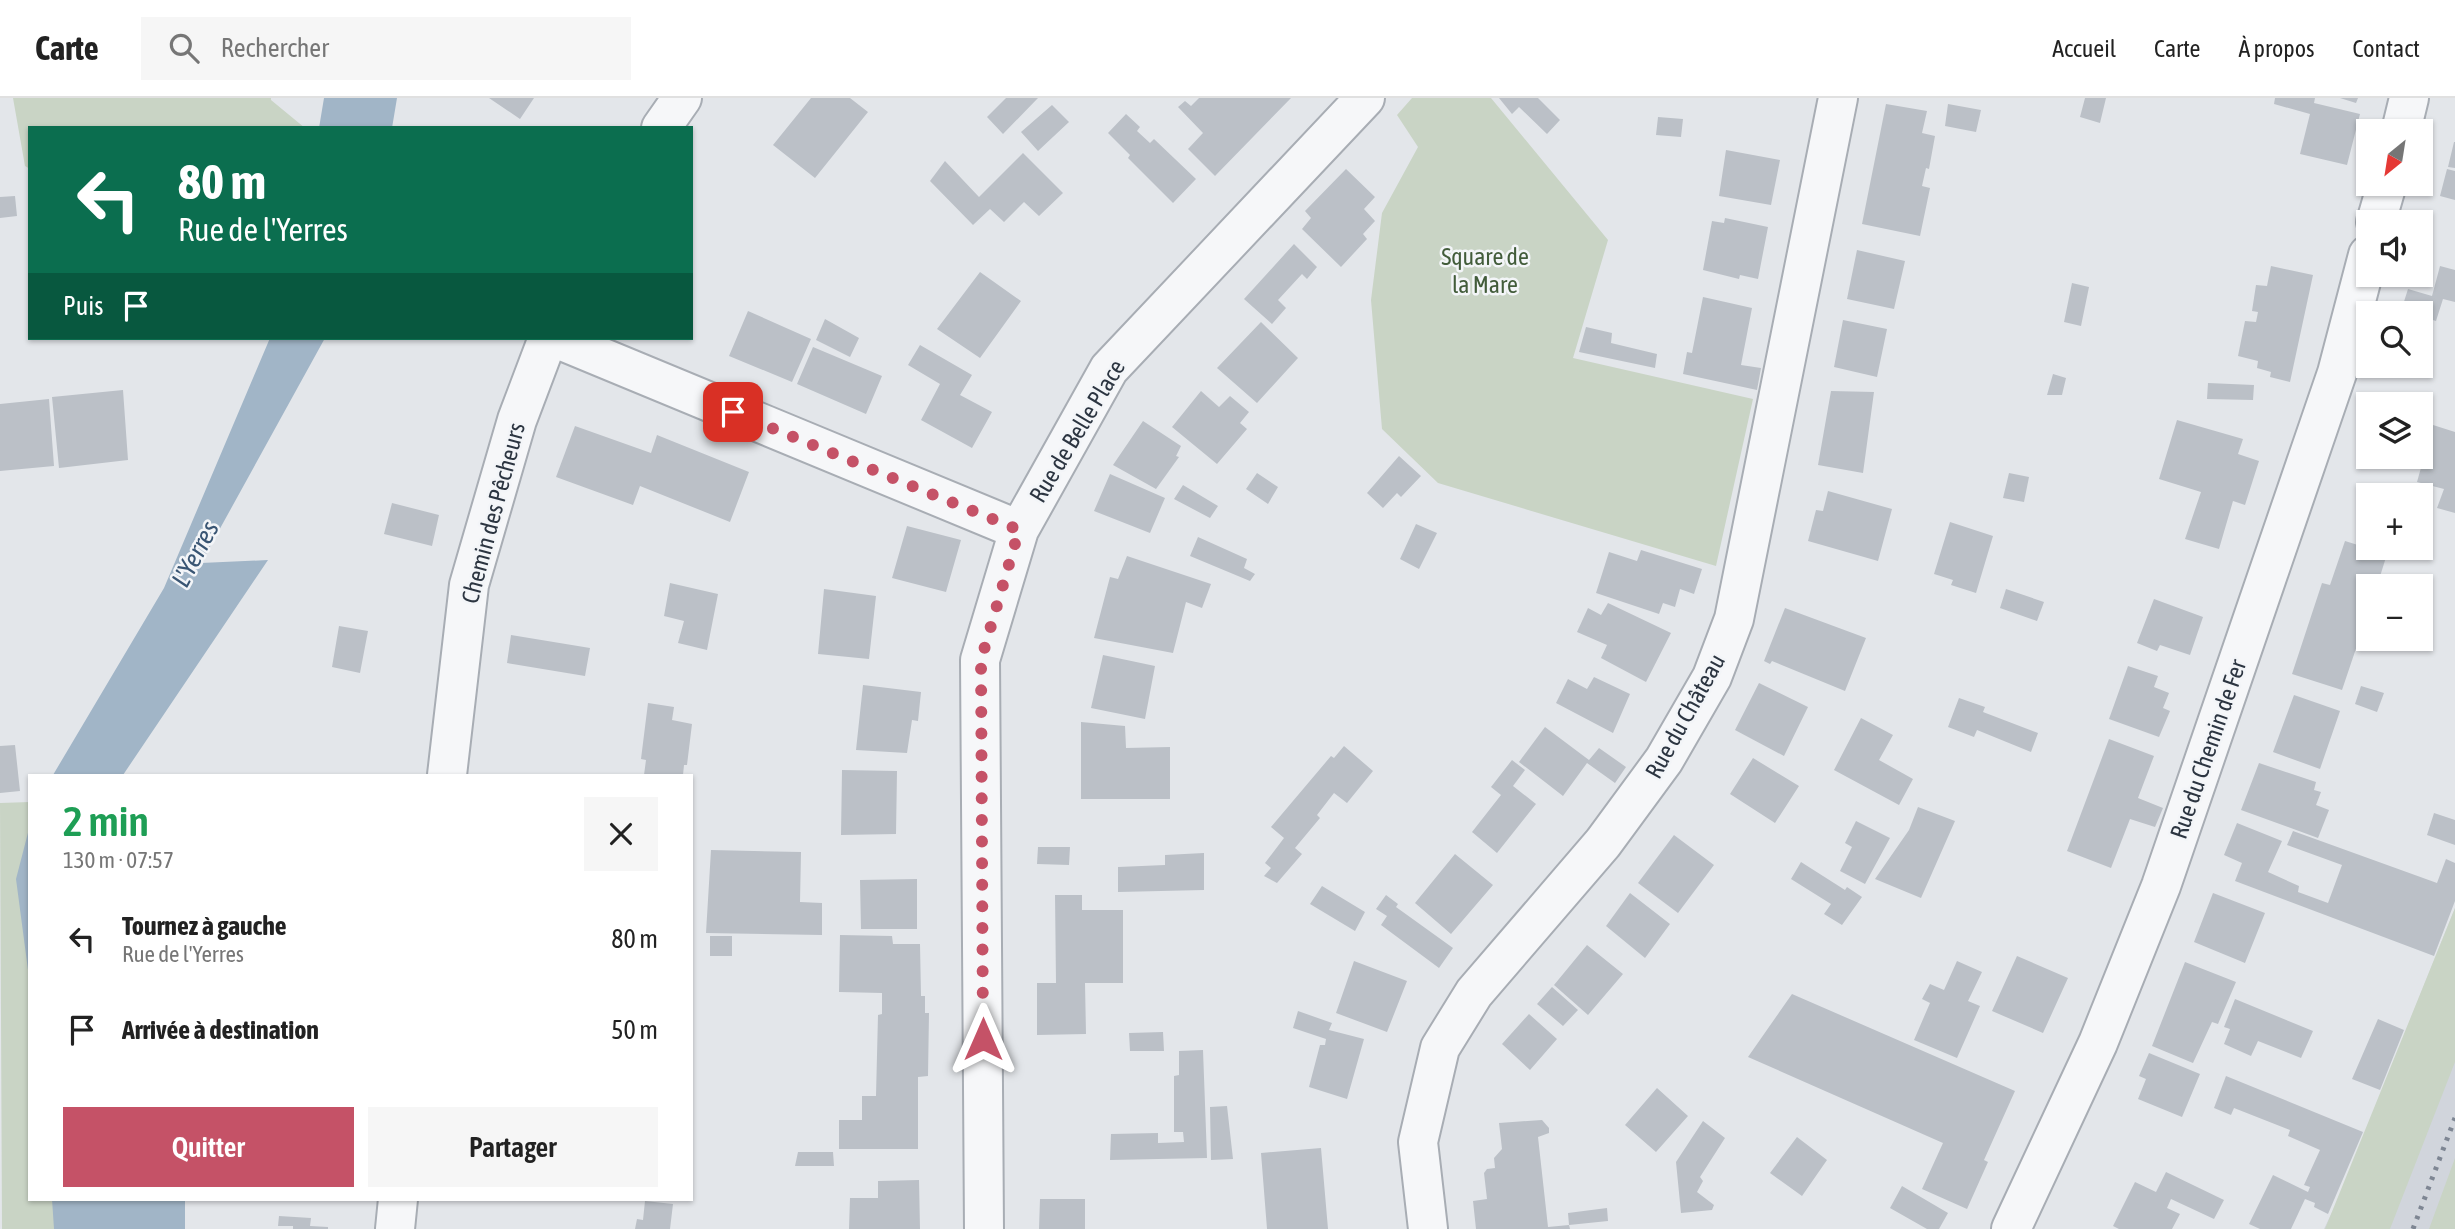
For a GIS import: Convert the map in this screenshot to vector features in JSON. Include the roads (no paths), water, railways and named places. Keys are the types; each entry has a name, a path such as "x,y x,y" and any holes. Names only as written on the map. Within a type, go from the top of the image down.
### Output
{"street":[{"path":"662,126 682,98"},
{"name":"Rue de Belle Place","path":"984,1229 981,660 1019,530 1109,369 1365,98"},
{"name":"Rue du Château","path":"1428,1229 1418,1142 1440,1048 1474,992 1604,843 1664,760 1712,677 1734,619 1838,98"},
{"path":"2403,119 2409,98"},
{"name":"Rue du Chemin de Fer","path":"2011,1229 2098,1043 2161,886 2337,373 2360,287"},
{"name":"Chemin des Pêcheurs","path":"447,774 469,585 517,420 547,340"},
{"path":"560,340 1019,530"},
{"path":"395,1229 398,1201"}],"water":[{"path":"324,98 397,98 392,126 319,126"},
{"name":"L'Yerres","path":"269,340 324,340 201,563 268,560 124,774 54,774 164,588"},
{"path":"28,833 28,970 16,879"},
{"path":"52,1201 185,1201 185,1229 54,1229"}],"railway":[{"path":"2413,1229 2455,1118"}],"park label":[{"name":"Square de la Mare","path":"1485,270"}]}
